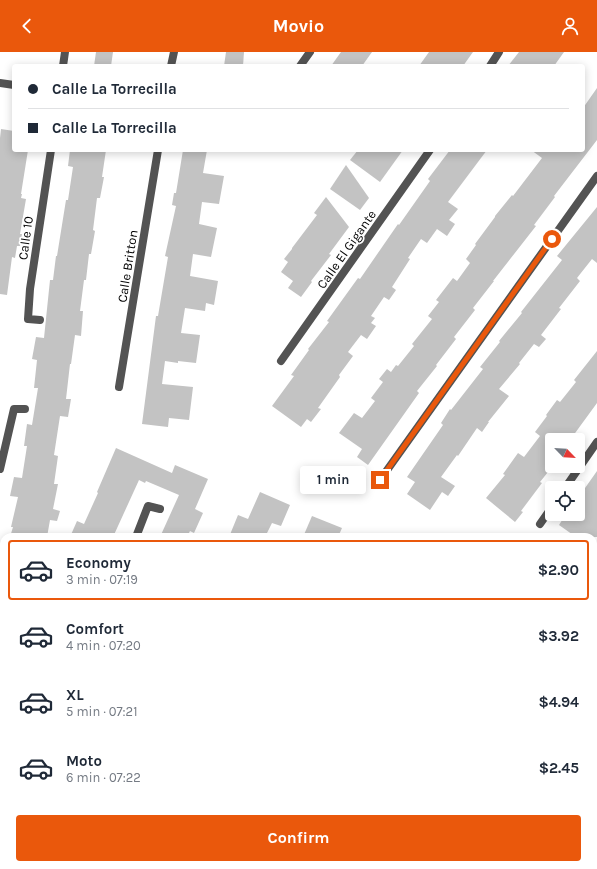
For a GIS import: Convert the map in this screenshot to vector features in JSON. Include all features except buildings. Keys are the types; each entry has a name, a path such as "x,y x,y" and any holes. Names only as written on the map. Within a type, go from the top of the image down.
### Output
{"street":[{"path":"63,64 65,52"},
{"path":"171,64 174,52"},
{"path":"301,64 310,52"},
{"path":"491,64 500,52"},
{"path":"0,83 12,86"},
{"name":"Calle 10","path":"40,320 28,319 30,289 51,152"},
{"name":"Calle Britton","path":"119,387 158,152"},
{"name":"Calle El Gigante","path":"281,361 429,152"},
{"path":"380,480 597,176"},
{"path":"0,469 14,409 25,409"},
{"path":"570,481 597,442"},
{"path":"138,533 148,506 160,509"},
{"path":"540,524 545,516"}],"route":[{"path":"380,480 552,239"}]}
